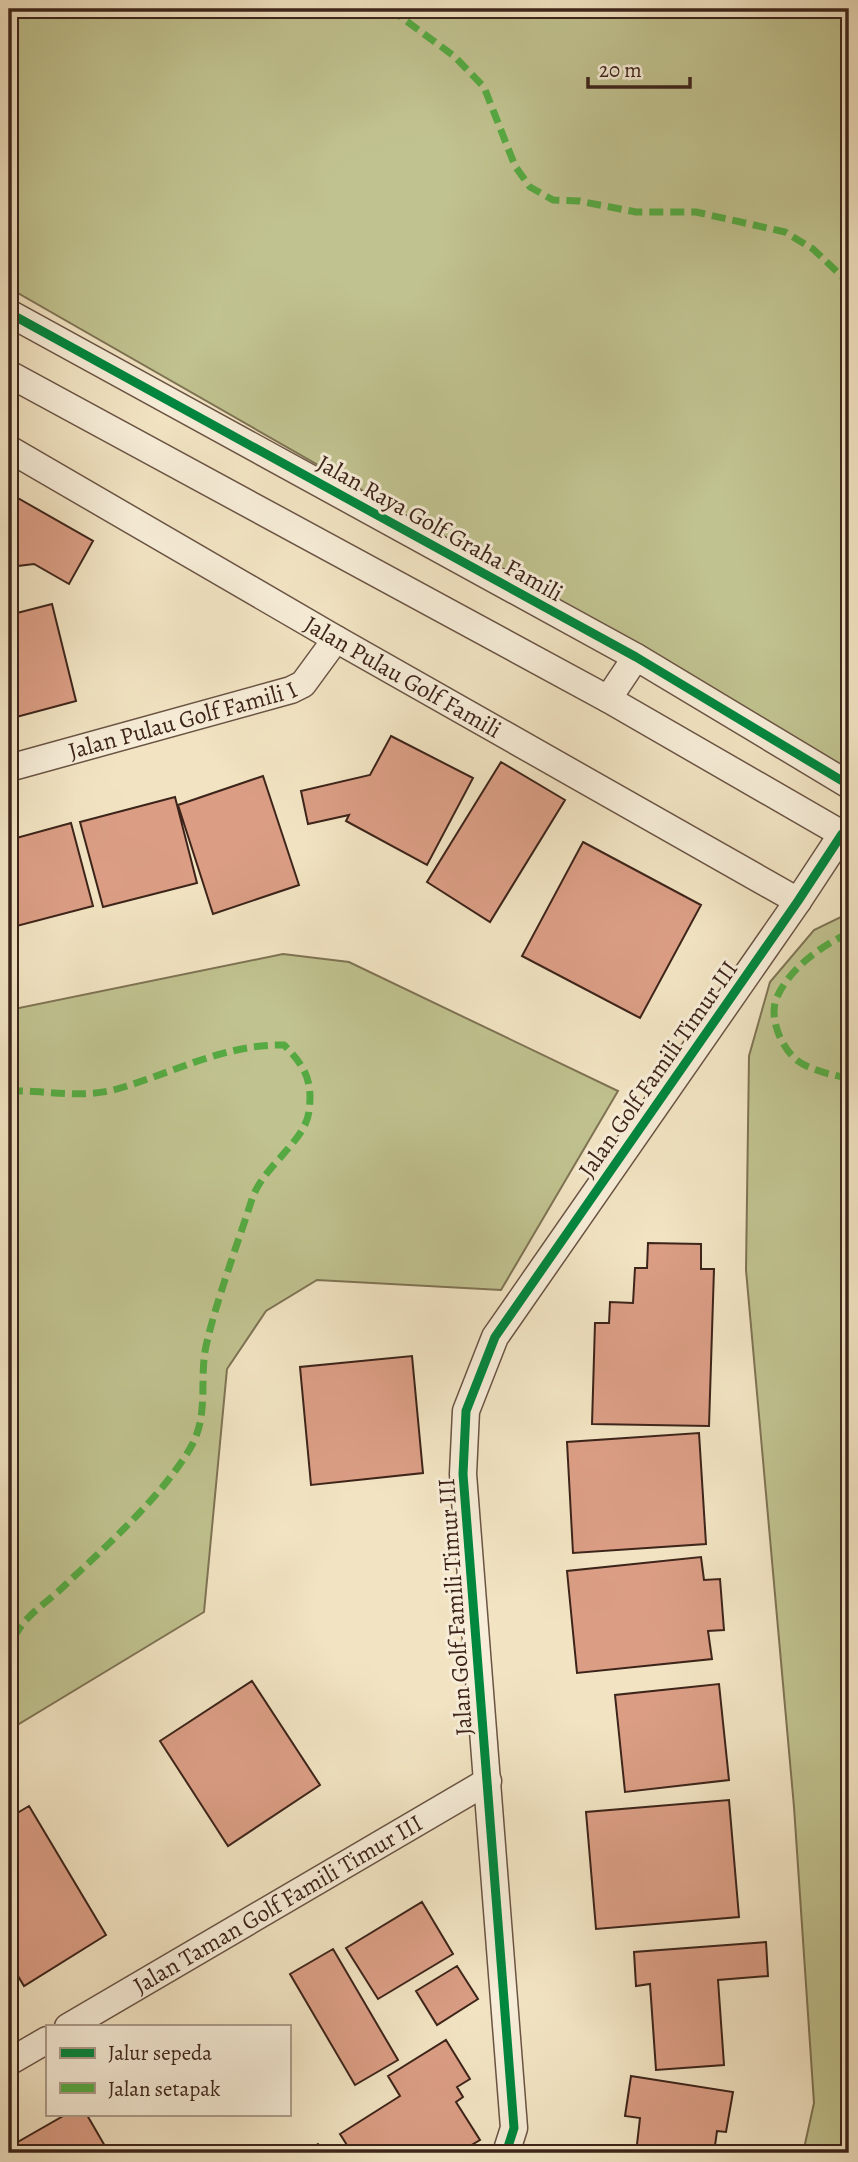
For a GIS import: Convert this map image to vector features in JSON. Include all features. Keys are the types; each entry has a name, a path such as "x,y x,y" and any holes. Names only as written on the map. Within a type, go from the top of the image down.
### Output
{"street":[{"name":"Jalan Raya Golf Graha Famili","path":"9,313 636,657 849,785"},
{"path":"9,374 608,699 846,836"},
{"name":"Jalan Pulau Golf Famili","path":"9,449 798,901"},
{"name":"Jalan Pulau Golf Famili I","path":"9,768 291,690 303,684 337,639"},
{"path":"608,699 636,657"},
{"name":"Jalan Golf Famili Timur III","path":"506,2153 513,2128 463,1474 466,1411 495,1337 846,836"},
{"name":"Jalan Taman Golf Famili Timur III","path":"71,2025 488,1781"},
{"path":"9,2062 46,2041"}],"green space":[{"path":"9,9 849,9 849,775 669,666 9,288"},
{"path":"849,913 849,2153 803,2153 814,2103 794,1807 746,1270 749,1056 770,982 814,930"},
{"path":"283,954 349,962 618,1091 501,1290 317,1280 266,1311 227,1369 204,1612 9,1730 9,1010"}],"building":[{"path":"9,493 93,541 69,584 34,564 9,567"},
{"path":"52,604 76,701 9,719 9,615"},
{"path":"391,736 473,778 427,865 346,821 349,815 308,824 301,791 370,775"},
{"path":"501,762 565,800 490,922 427,882"},
{"path":"263,776 299,885 213,914 178,805"},
{"path":"175,797 197,883 103,907 80,822"},
{"path":"71,823 93,906 9,928 9,840"},
{"path":"583,842 701,905 640,1018 522,956"},
{"path":"648,1243 701,1244 701,1269 714,1269 709,1426 592,1424 595,1323 609,1323 610,1302 633,1303 635,1268 647,1268"},
{"path":"412,1356 423,1473 311,1485 300,1367"},
{"path":"699,1433 706,1544 573,1553 567,1442"},
{"path":"701,1557 704,1580 720,1579 724,1630 708,1631 712,1659 577,1673 567,1571"},
{"path":"252,1681 320,1785 228,1846 160,1741"},
{"path":"719,1684 729,1780 625,1792 615,1695"},
{"path":"729,1800 739,1917 596,1929 586,1812"},
{"path":"29,1806 106,1935 24,1986 9,1961 9,1818"},
{"path":"422,1902 453,1954 378,1999 346,1948"},
{"path":"766,1942 768,1976 718,1980 724,2065 656,2070 650,1984 636,1986 634,1952"},
{"path":"333,1949 398,2060 355,2085 290,1974"},
{"path":"457,1966 478,1999 437,2025 416,1991"},
{"path":"446,2040 470,2079 457,2087 463,2097 456,2102 480,2140 465,2149 467,2153 352,2153 340,2134 400,2096 388,2076"},
{"path":"631,2076 733,2092 726,2132 717,2131 714,2153 636,2153 640,2118 625,2116"},
{"path":"63,2116 88,2116 109,2153 9,2153 9,2147"},
{"path":"318,2144 324,2153 303,2153"}],"marked path":[{"path":"390,9 454,56 484,87 515,166 530,187 553,200 579,201 636,212 696,212 785,232 813,249 849,283"},
{"path":"849,933 817,951 798,967 777,997 774,1014 778,1032 786,1048 798,1061 816,1070 849,1078"},
{"path":"9,1091 77,1094 104,1092 220,1054 240,1049 284,1045 302,1067 310,1091 309,1111 300,1133 257,1187 221,1291 206,1346 202,1409 192,1445 166,1482 133,1520 31,1615 9,1645"}],"cycle path":[{"path":"9,313 636,657 849,785"},
{"path":"506,2153 514,2128 463,1474 466,1411 495,1337 842,834"}]}
